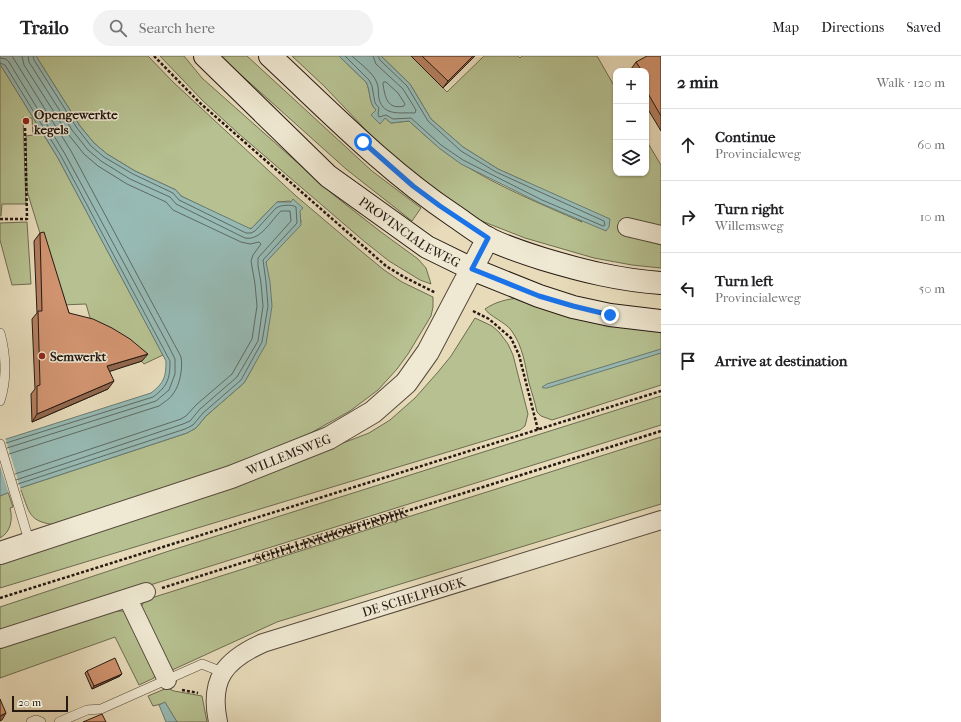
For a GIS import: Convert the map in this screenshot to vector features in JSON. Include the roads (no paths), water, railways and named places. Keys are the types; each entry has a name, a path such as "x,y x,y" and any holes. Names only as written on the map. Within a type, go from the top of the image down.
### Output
{"main road":[{"name":"PROVINCIALEWEG","path":"205,56 328,176 427,247 472,269 539,296 610,315 661,321"},
{"path":"270,56 413,186 488,238 520,252 608,277 637,282 661,283"},
{"name":"WILLEMSWEG","path":"0,553 231,477 329,438 373,412 406,383 428,352 488,238"}],"street":[{"path":"627,226 661,235"},
{"name":"DE SCHELPHOEK","path":"222,672 244,651 262,643 661,520"},
{"path":"0,639 146,592"},
{"path":"128,599 167,680"},
{"path":"218,722 215,696 222,672"}],"lane":[{"path":"0,333 5,362 0,401"},
{"path":"0,444 30,544"},
{"path":"59,722 86,710 101,709 202,664 222,672"},
{"path":"31,722 36,720 41,722"}],"water":[{"path":"0,56 36,56 80,126 94,143 107,154 135,171 176,190 181,196 251,229 277,202 291,202 293,199 303,208 300,211 301,225 266,262 270,282 272,306 266,344 244,383 206,416 196,428 187,433 0,496 0,441 151,393 159,386 165,376 166,361 58,158 0,64"},
{"path":"339,56 381,56 410,84 431,119 463,147 498,169 610,219 609,227 606,231 540,203 461,164 439,148 409,121 391,123 385,118 380,124 371,115 376,110 373,107 366,82"},
{"path":"661,349 661,353 547,388 542,387 547,384"},
{"path":"165,702 177,722 166,722 159,705"}],"place":[{"name":"Opengewerkte kegels","path":"26,121"},
{"name":"Semwerkt","path":"42,356"}]}
